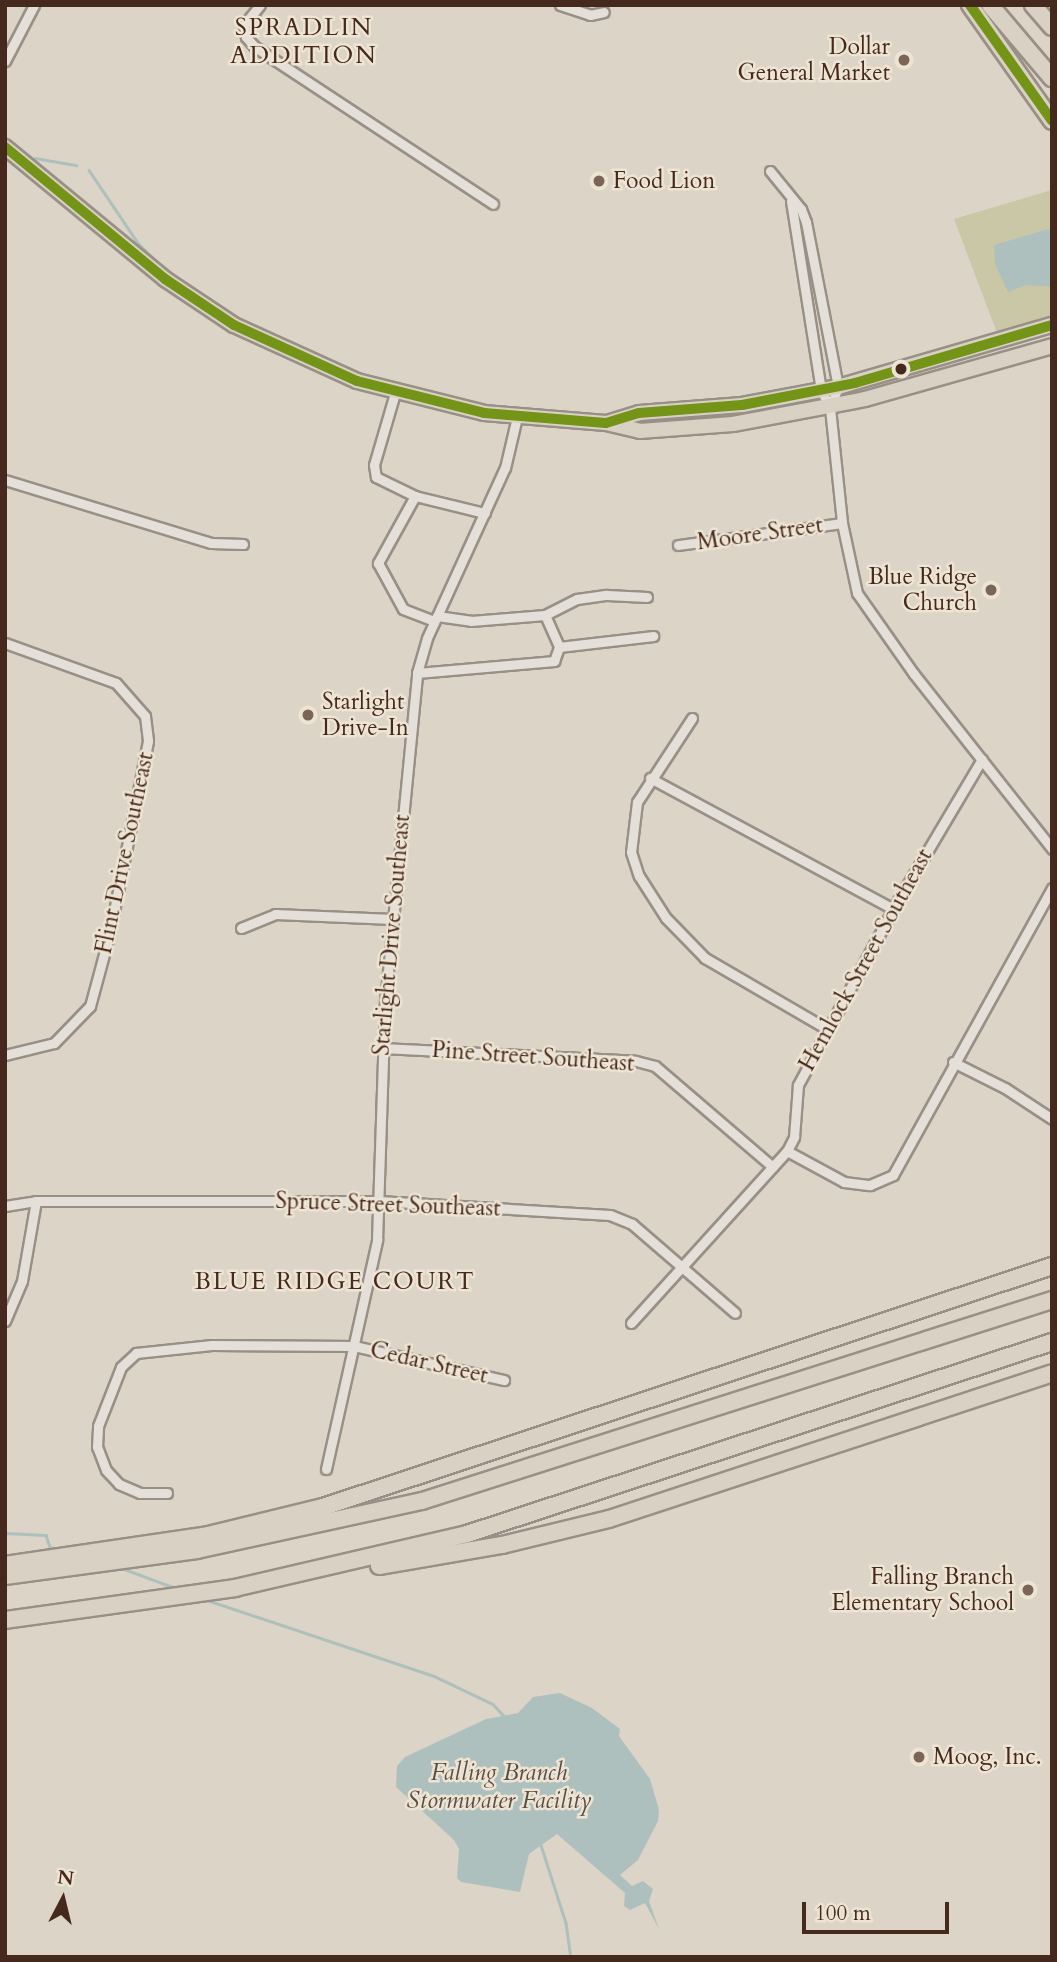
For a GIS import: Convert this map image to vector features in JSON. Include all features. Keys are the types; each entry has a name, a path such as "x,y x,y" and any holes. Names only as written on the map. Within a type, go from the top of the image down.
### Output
{"highway":[{"path":"970,5 1052,121"},
{"path":"990,5 1052,78"},
{"path":"1033,5 1052,27"},
{"path":"5,1565 208,1535 323,1507 1052,1266"},
{"path":"5,1576 197,1550 422,1501 1052,1300"},
{"path":"304,1575 517,1519 1052,1342"},
{"path":"5,1620 165,1600 304,1575 453,1555 596,1522 1052,1373"}],"main road":[{"path":"5,146 159,275 209,309 306,361 395,393 517,417 606,423 640,431 671,430 830,408 1052,346"},
{"path":"606,423 639,413 742,405 838,387 1052,325"}],"street":[{"path":"5,61 34,5"},
{"path":"260,5 244,25 246,37 256,47 493,204"},
{"path":"560,5 590,15 604,12"},
{"path":"770,171 792,201 802,209 806,222 838,387 830,408"},
{"path":"792,201 821,390 830,408 850,573 868,611 1052,849"},
{"path":"395,393 374,465 376,477 415,496 485,513"},
{"name":"Starlight Drive Southeast","path":"326,1469 377,1240 382,1048 417,673 435,619 505,468 517,417"},
{"path":"5,480 211,543 243,544"},
{"path":"415,496 378,563 403,610 435,619 471,621 545,615 577,599 647,597"},
{"name":"Moore Street","path":"678,545 842,523"},
{"path":"417,673 554,660 559,647 545,615"},
{"path":"559,647 653,636"},
{"name":"Flint Drive Southeast","path":"5,643 116,683 145,716 148,741 110,932 90,1006 54,1043 5,1055"},
{"path":"692,718 650,778 637,802 631,852 639,876 666,918 705,958 827,1029"},
{"name":"Hemlock Street Southeast","path":"631,1323 787,1151 794,1137 798,1085 893,909 982,759"},
{"path":"650,778 893,909"},
{"path":"787,1151 844,1182 870,1185 893,1175 953,1062 1052,888"},
{"path":"241,928 275,914 393,919"},
{"name":"Pine Street Southeast","path":"382,1048 636,1061 655,1066 773,1167"},
{"path":"953,1062 1005,1088 1052,1119"},
{"name":"Spruce Street Southeast","path":"5,1206 36,1202 379,1201 610,1215 632,1224 735,1313"},
{"path":"5,1321 22,1281 36,1202"},
{"name":"Cedar Street","path":"167,1493 140,1493 119,1484 106,1470 97,1447 98,1426 121,1367 136,1353 212,1345 354,1346 504,1380"}],"shaded area":[{"path":"1052,190 1052,316 997,333 954,219"}],"water":[{"path":"1052,228 1052,287 1026,285 1008,292 995,264 994,245"},
{"name":"Falling Branch Stormwater Facility","path":"560,1693 592,1708 620,1729 619,1736 650,1779 659,1810 658,1821 638,1860 620,1875 632,1886 643,1881 653,1889 649,1901 659,1929 645,1903 630,1910 624,1906 625,1893 557,1834 529,1854 520,1892 461,1882 457,1878 459,1849 454,1840 396,1787 397,1766 405,1757 486,1719 518,1713 533,1697"}],"waterway":[{"path":"35,158 76,165"},
{"path":"89,170 138,243 156,261"},
{"path":"5,1533 46,1535 50,1547 60,1550"},
{"path":"119,1567 178,1589"},
{"path":"204,1599 434,1676 493,1704 507,1719"},
{"path":"540,1842 566,1923 571,1957"}],"transit line":[{"path":"970,5 1052,121"},
{"path":"5,147 165,279 234,325 357,381 484,413 606,423 639,413 742,405 855,383 1052,325"}],"place":[{"name":"Dollar General Market","path":"904,60"},
{"name":"Food Lion","path":"599,181"},
{"name":"Blue Ridge Church","path":"991,590"},
{"name":"Starlight Drive-In","path":"308,715"},
{"name":"Falling Branch Elementary School","path":"1028,1590"},
{"name":"Moog, Inc.","path":"919,1757"}],"district":[{"name":"SPRADLIN ADDITION","path":"304,42"},
{"name":"BLUE RIDGE COURT","path":"335,1282"}]}
